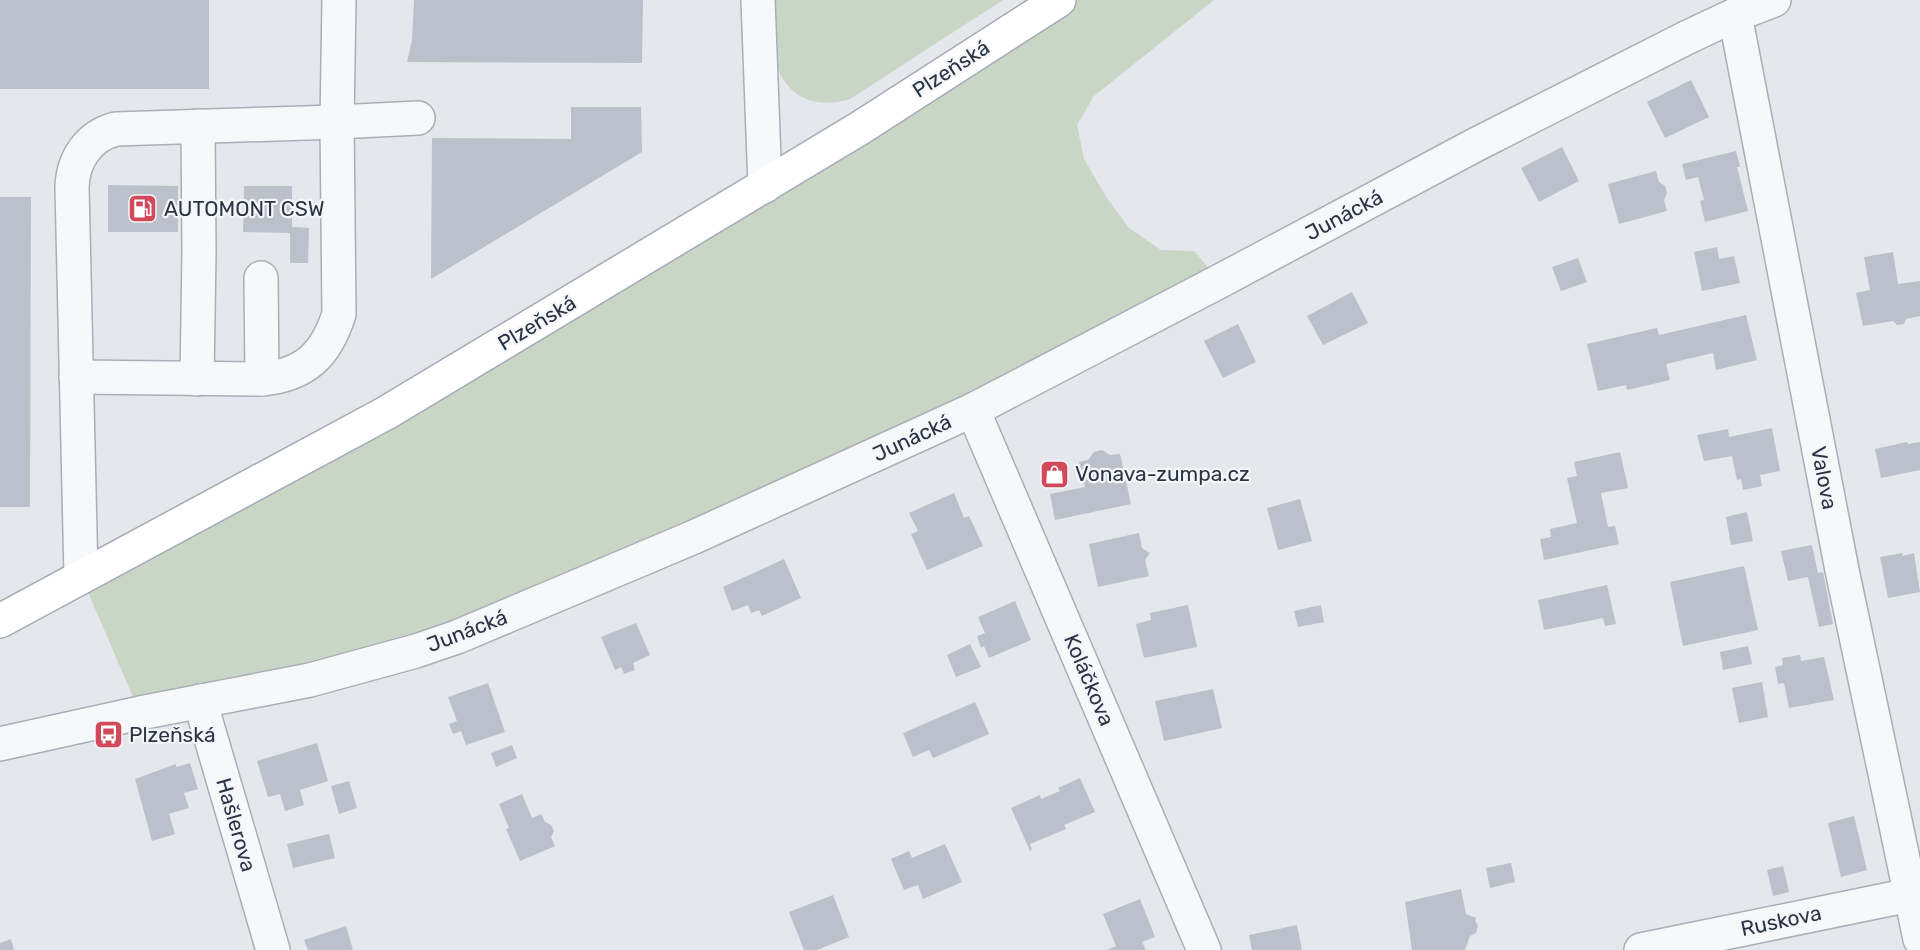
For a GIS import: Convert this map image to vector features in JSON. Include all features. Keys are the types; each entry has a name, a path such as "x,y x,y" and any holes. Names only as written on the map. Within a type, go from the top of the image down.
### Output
{"main road":[{"name":"Plzeňská","path":"0,621 386,413 860,128 1059,0"}],"street":[{"path":"76,377 278,378 310,364 330,337 339,314 337,122 339,0"},
{"path":"758,0 765,186"},
{"name":"Junácká","path":"0,744 310,680 416,651 457,637 694,537 973,410 1640,60 1734,15 1774,0"},
{"name":"Valova","path":"1734,15 1842,570 1916,893 1920,939"},
{"path":"81,576 72,187 74,170 79,157 98,136 110,131 418,118"},
{"path":"197,379 198,126"},
{"path":"261,278 261,379"},
{"name":"Koláčkova","path":"973,410 1204,950"},
{"name":"Hašlerova","path":"200,701 273,950"},
{"name":"Ruskova","path":"1641,950 1916,893"}],"green space":[{"path":"771,0 1003,0 850,99 821,103 798,94 781,76 772,48"},
{"path":"1052,0 1214,0 1094,96 1077,125 1084,159 1107,198 1129,228 1161,250 1194,251 1220,281 457,637 140,713 81,576"}],"building":[{"path":"0,0 209,0 209,89 0,89"},
{"path":"414,0 643,0 642,63 407,62 412,40"},
{"path":"1691,80 1709,117 1665,138 1647,102"},
{"path":"571,107 641,107 642,152 431,279 432,138 571,139"},
{"path":"1562,147 1579,181 1539,202 1521,168"},
{"path":"1736,151 1740,167 1737,167 1748,211 1705,222 1700,201 1704,200 1698,177 1686,180 1682,164"},
{"path":"1656,171 1659,182 1665,186 1667,193 1664,200 1667,211 1619,224 1608,184"},
{"name":"AUTOMONT CSW","path":"108,185 178,186 178,232 108,232"},
{"path":"244,186 292,186 292,227 309,228 308,263 290,263 290,233 243,232"},
{"path":"0,197 31,197 30,507 0,507"},
{"path":"1717,247 1719,259 1734,256 1740,283 1702,291 1694,252"},
{"path":"1893,252 1898,284 1920,281 1920,316 1906,319 1904,324 1897,325 1893,321 1863,326 1856,293 1870,290 1864,257"},
{"path":"1578,258 1587,282 1561,291 1552,267"},
{"path":"1352,292 1368,323 1323,345 1307,316"},
{"path":"1746,315 1757,360 1716,370 1713,353 1666,364 1670,380 1627,390 1626,385 1598,391 1587,344 1657,328 1659,335"},
{"path":"1238,324 1256,362 1223,378 1204,341"},
{"path":"1772,428 1780,471 1760,475 1762,486 1743,490 1741,479 1737,480 1732,456 1704,461 1697,435 1728,429 1729,437"},
{"path":"1907,442 1908,444 1920,442 1920,470 1881,478 1875,449"},
{"path":"1102,450 1110,455 1120,454 1131,504 1055,520 1050,494 1085,487 1079,462 1088,460 1094,452"},
{"path":"1620,452 1628,488 1601,493 1608,527 1615,526 1619,544 1544,560 1540,539 1551,537 1550,529 1577,523 1567,478 1577,476 1574,462"},
{"path":"954,493 964,518 969,516 983,546 927,570 911,534 918,531 909,513"},
{"path":"1300,499 1312,541 1278,550 1267,508"},
{"path":"1747,512 1753,541 1731,545 1726,517"},
{"path":"1139,533 1142,548 1150,553 1145,560 1149,576 1098,587 1089,544"},
{"path":"1812,545 1818,573 1823,572 1833,624 1819,627 1808,577 1788,581 1781,551"},
{"path":"1902,553 1903,556 1914,553 1920,592 1888,598 1880,557"},
{"path":"784,559 801,598 762,616 759,610 751,613 748,605 732,611 723,587"},
{"path":"1744,566 1758,630 1683,646 1670,582"},
{"path":"1607,585 1616,624 1605,626 1603,618 1544,630 1538,600"},
{"path":"1015,601 1031,640 989,658 984,646 981,648 977,636 985,633 978,617"},
{"path":"1188,605 1197,647 1144,658 1136,624 1151,620 1150,613"},
{"path":"1321,605 1324,622 1298,627 1294,611"},
{"path":"636,623 650,655 633,663 635,670 624,674 621,667 615,670 601,637"},
{"path":"970,644 981,667 956,677 947,655"},
{"path":"1748,646 1752,664 1723,670 1720,652"},
{"path":"1800,655 1801,661 1824,657 1834,700 1789,708 1784,683 1778,684 1775,667 1783,665 1782,658"},
{"path":"1762,682 1768,717 1739,723 1732,688"},
{"path":"488,683 505,732 466,745 461,731 453,734 449,724 457,721 448,697"},
{"path":"1213,689 1222,728 1164,741 1155,701"},
{"path":"975,702 989,734 933,758 929,750 913,757 903,733"},
{"path":"317,743 328,781 300,790 304,805 285,811 280,794 268,797 257,761"},
{"path":"512,745 517,758 496,767 491,753"},
{"path":"190,763 198,789 184,793 189,808 169,814 175,834 152,841 135,779 176,764 176,767"},
{"path":"1080,778 1095,812 1064,825 1066,829 1030,844 1032,850 1030,851 1011,808 1040,795 1041,799 1060,791 1058,788"},
{"path":"349,781 357,808 339,814 331,786"},
{"path":"522,794 532,818 541,814 545,822 551,825 554,831 551,837 555,846 520,861 506,829 509,828 499,804"},
{"path":"1854,816 1867,870 1841,877 1828,823"},
{"path":"329,834 335,858 293,868 287,844"},
{"path":"945,844 962,882 923,899 918,885 904,890 891,859 909,851 912,858"},
{"path":"1511,863 1515,882 1490,888 1486,868"},
{"path":"1783,866 1789,892 1773,896 1767,870"},
{"path":"1461,889 1466,914 1476,918 1478,926 1476,933 1470,936 1465,950 1412,950 1405,902"},
{"path":"833,895 849,937 817,950 804,950 789,912"},
{"path":"1140,899 1155,937 1142,942 1146,950 1107,950 1116,946 1103,914"},
{"path":"1297,925 1302,950 1252,950 1249,935"},
{"path":"346,926 353,950 308,950 304,940"},
{"path":"11,939 14,950 0,950 0,943"}],"place":[{"name":"AUTOMONT CSW","path":"143,209"},
{"name":"Vonava-zumpa.cz","path":"1054,474"},
{"name":"Plzeňská","path":"108,735"}]}
